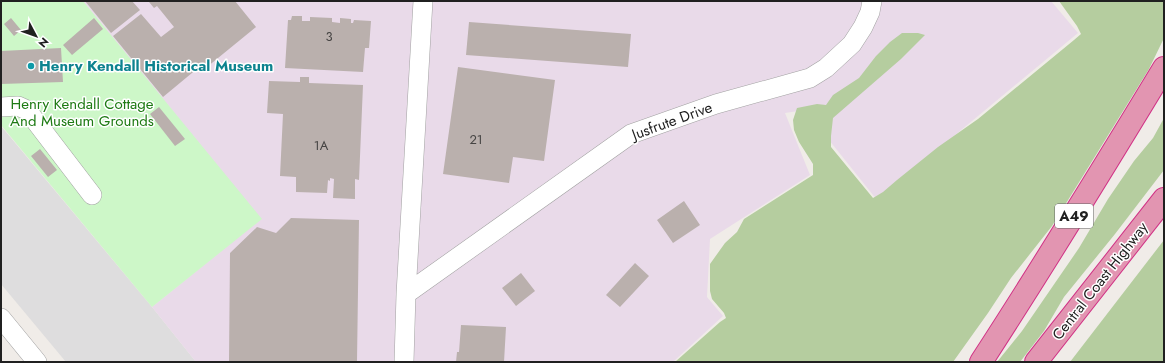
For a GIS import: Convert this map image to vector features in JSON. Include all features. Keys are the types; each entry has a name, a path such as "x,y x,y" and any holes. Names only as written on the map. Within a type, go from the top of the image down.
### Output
{"highway":[{"name":"A49","path":"981,362 1081,206 1164,68"},
{"name":"Central Coast Highway","path":"1036,362 1164,199"}],"street":[{"path":"404,362 406,294 423,1"},
{"name":"Jusfrute Drive","path":"406,294 631,134 716,104 810,78 826,68 852,44 863,27 870,12 872,1"},
{"path":"1,115 10,106 27,110 92,195"},
{"path":"1,318 37,362"}],"shaded area":[{"path":"83,1 1051,1 1078,33 877,200 805,110 785,113 810,175 710,239 707,297 723,316 673,362 196,362 152,307 261,219"},
{"path":"1,126 196,362 66,362 1,284"}],"green space":[{"name":"Henry Kendall Cottage And Museum Grounds","path":"1,1 83,1 262,219 152,307 1,125"},
{"path":"1059,1 1164,1 1164,38 1149,69 1052,226 1011,278 953,362 675,362 726,318 724,313 712,299 710,291 710,264 725,243 737,232 744,219 813,175 813,164 799,142 794,130 793,120 797,108 817,104 826,105 833,95 859,78 876,56 890,42 902,33 918,33 925,35 901,59 833,118 831,147 873,198 883,192 938,147 978,119 1081,34"},
{"path":"1164,118 1164,170 1064,297 1044,331 1020,362 997,362 1022,331 1079,248 1108,199 1134,161 1153,138"},
{"path":"1164,240 1164,362 1070,362"}],"building":[{"path":"85,1 132,1 140,10 111,33"},
{"path":"235,1 256,27 207,67 204,63 163,97 113,36 141,14 161,37 174,27 157,6 154,8 149,2"},
{"path":"292,16 302,16 302,21 310,21 310,17 332,18 332,22 340,23 340,18 351,19 351,23 353,23 354,20 371,21 369,48 365,48 363,72 285,68 288,20 291,20"},
{"path":"11,18 21,30 14,36 4,24"},
{"path":"94,18 103,29 72,55 63,45"},
{"path":"469,22 631,34 628,67 466,55"},
{"name":"Henry Kendall Historical Museum","path":"61,48 63,82 1,84 1,51"},
{"path":"458,67 555,80 544,161 513,157 509,183 443,174"},
{"path":"300,77 309,77 309,83 363,85 359,180 355,179 355,199 333,198 334,179 330,178 330,181 328,180 327,193 296,192 296,177 280,176 283,114 267,113 269,81 300,82"},
{"path":"159,107 185,139 175,146 150,114"},
{"path":"40,149 57,170 48,177 31,156"},
{"path":"684,201 700,225 673,243 657,220"},
{"path":"291,218 359,220 357,362 229,362 230,253 257,227 276,233"},
{"path":"635,263 649,276 620,307 606,295"},
{"path":"521,273 535,291 516,306 502,288"},
{"path":"461,325 506,327 504,362 456,362 457,352 459,352"}],"place":[{"name":"Henry Kendall Historical Museum","path":"31,66"}]}
